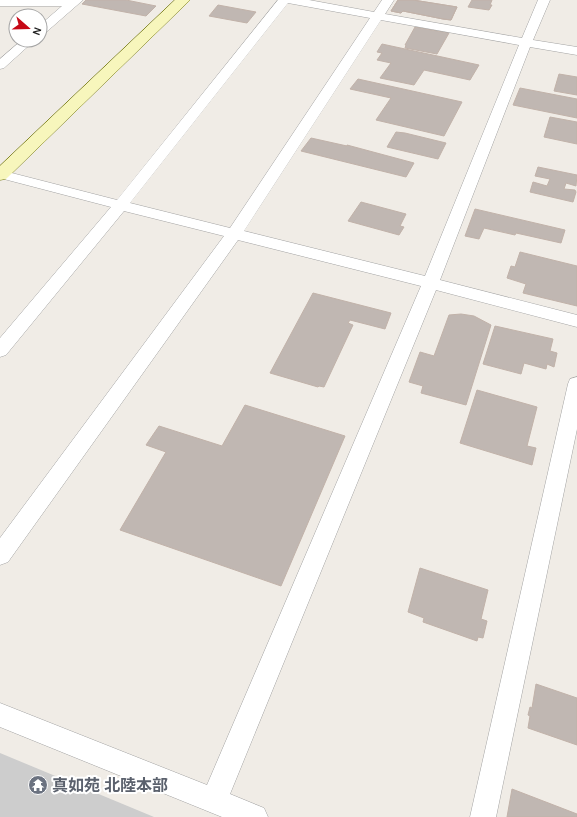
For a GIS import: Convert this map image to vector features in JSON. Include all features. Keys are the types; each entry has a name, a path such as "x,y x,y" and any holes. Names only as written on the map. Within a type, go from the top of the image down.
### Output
{"street":[{"path":"0,174 183,0"},
{"path":"0,350 120,206 284,0"},
{"path":"290,0 577,51"},
{"path":"0,555 234,234 376,16 388,0"},
{"path":"214,800 431,282 512,76 528,42 544,0"},
{"path":"0,3 75,2"},
{"path":"48,24 75,2"},
{"path":"0,65 20,48"},
{"path":"0,174 120,206 431,282 577,321"},
{"path":"483,817 577,384"},
{"path":"0,715 255,817"}],"shaded area":[{"name":"真如苑 北陸本部","path":"0,753 154,817 0,817"}],"building":[{"path":"86,0 126,0 156,6 146,16 82,4"},
{"path":"398,0 413,0 457,7 451,20 403,11 401,13 391,11"},
{"path":"398,0 413,0 457,7 451,20 403,11 401,13 391,11"},
{"path":"472,0 492,0 490,5 492,5 489,10 468,7"},
{"path":"218,5 256,12 247,23 209,16"},
{"path":"415,27 449,33 437,54 405,48 405,45"},
{"path":"382,44 479,65 470,80 424,70 414,85 380,78 391,63 377,60 382,53 377,52"},
{"path":"559,74 577,77 577,95 554,91"},
{"path":"358,79 462,102 444,136 376,120 391,98 350,89"},
{"path":"520,88 577,99 577,118 513,105"},
{"path":"550,117 577,122 577,144 544,137"},
{"path":"396,132 446,143 438,159 387,147"},
{"path":"311,138 347,145 414,163 406,177 301,151"},
{"path":"538,167 577,175 576,186 566,183 564,189 575,190 576,192 573,202 530,192 533,182 547,186 550,179 535,176"},
{"path":"361,202 406,214 400,226 404,227 399,235 348,221"},
{"path":"475,209 565,230 561,243 516,233 515,235 484,228 479,239 465,236"},
{"path":"520,252 577,266 577,306 523,293 526,284 507,278 511,266 515,267"},
{"path":"313,293 391,313 385,329 350,320 348,323 353,325 324,387 318,387 270,373"},
{"path":"461,314 474,316 491,325 466,405 421,393 423,386 409,382 420,352 434,356 449,315"},
{"path":"495,326 553,339 550,351 557,353 554,367 547,364 546,369 524,363 521,374 483,364"},
{"path":"477,390 537,407 527,446 536,448 532,465 460,443"},
{"path":"245,405 345,436 281,586 120,530 166,452 146,445 159,426 222,446"},
{"path":"420,568 488,590 481,619 487,621 483,638 478,637 477,641 423,622 424,618 408,612"},
{"path":"536,684 577,698 577,745 528,728 530,716 528,715 530,707 532,708"},
{"path":"512,789 577,814 577,817 507,817"}],"place":[{"name":"真如苑 北陸本部","path":"38,785"}]}
